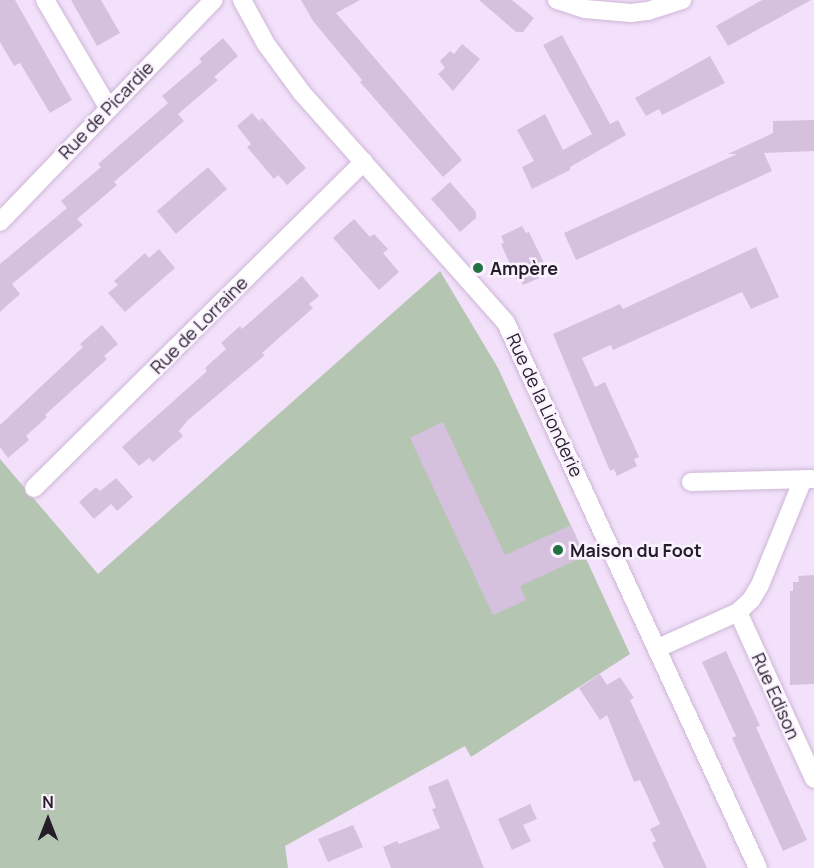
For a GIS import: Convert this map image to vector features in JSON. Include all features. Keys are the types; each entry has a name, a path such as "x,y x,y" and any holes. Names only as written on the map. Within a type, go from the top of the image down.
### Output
{"street":[{"path":"45,0 108,107"},
{"name":"Rue de Picardie","path":"0,222 108,107 214,0"},
{"name":"Rue de la Lionderie","path":"242,0 286,75 506,323 758,868"},
{"path":"557,0 585,9 631,13 648,11 682,0"},
{"name":"Rue de Lorraine","path":"34,488 364,162"},
{"path":"658,648 738,612 760,585 808,479 691,482"},
{"name":"Rue Edison","path":"738,612 814,779"}],"green space":[{"path":"440,271 498,368 630,654 471,757 465,746 285,846 288,868 0,868 0,459 98,574"}],"building":[{"path":"0,0 15,0 72,100 50,113 20,63 14,66 0,42"},
{"path":"71,0 101,0 120,33 97,46"},
{"path":"301,0 360,0 336,13 462,160 443,177 360,82 362,80 313,21"},
{"path":"479,0 512,0 534,18 523,32 516,32"},
{"path":"762,0 811,0 728,46 716,26"},
{"path":"562,35 610,124 618,120 626,135 570,167 570,170 532,189 522,167 534,161 517,130 545,114 563,150 592,134 543,45"},
{"path":"223,38 238,56 214,77 218,80 178,114 184,121 114,182 117,185 77,219 83,225 12,284 20,294 0,312 0,264 67,208 61,201 101,167 98,164 168,103 162,96 202,62 199,59"},
{"path":"462,44 480,59 453,91 438,74 445,68 440,61 450,51 454,54"},
{"path":"710,56 725,83 662,115 659,109 646,116 635,98"},
{"path":"252,113 259,121 262,118 306,168 287,185 278,175 274,179 247,147 251,144 237,126"},
{"path":"814,120 814,151 764,153 772,171 576,260 564,233 737,154 728,154 773,133 773,121"},
{"path":"208,167 227,189 176,234 157,211"},
{"path":"450,182 476,212 476,218 460,232 431,199"},
{"path":"354,219 370,237 374,234 388,249 383,253 399,272 379,290 333,238"},
{"path":"522,226 526,233 529,232 546,267 541,269 544,276 523,285 520,278 517,280 501,244 504,243 501,236"},
{"path":"756,247 779,297 751,309 742,292 613,350 611,345 582,358 595,387 605,382 639,457 634,459 637,466 617,476 614,469 610,471 553,334 620,304 623,309"},
{"path":"159,249 175,268 125,312 108,293 118,285 114,281 145,253 149,258"},
{"path":"302,276 319,296 309,304 313,308 262,353 265,355 188,420 179,431 183,436 153,462 149,458 139,466 122,447 207,371 205,368 226,349 221,343 240,326 242,329"},
{"path":"102,325 118,344 104,356 107,359 45,415 47,417 26,436 29,440 8,458 0,447 0,425 83,347 80,344"},
{"path":"443,422 505,555 571,525 585,556 520,586 526,600 493,615 410,438"},
{"path":"116,478 133,497 117,511 111,504 94,519 79,502 96,487 100,491"},
{"path":"814,575 814,684 790,685 790,591 793,591 793,582 799,582 798,576"},
{"path":"726,651 760,726 756,727 807,840 783,851 732,738 736,736 702,662"},
{"path":"600,674 607,685 620,677 634,698 630,700 707,868 664,868 652,843 656,841 650,829 660,824 640,780 634,782 607,715 600,720 579,688"},
{"path":"448,779 484,868 391,868 383,847 397,841 399,844 440,828 432,809 436,808 428,787"},
{"path":"530,804 537,819 523,825 531,841 512,850 498,819"},
{"path":"353,825 363,847 328,862 318,839"}],"place":[{"name":"Ampère","path":"478,268"},
{"name":"Maison du Foot","path":"558,550"}]}
